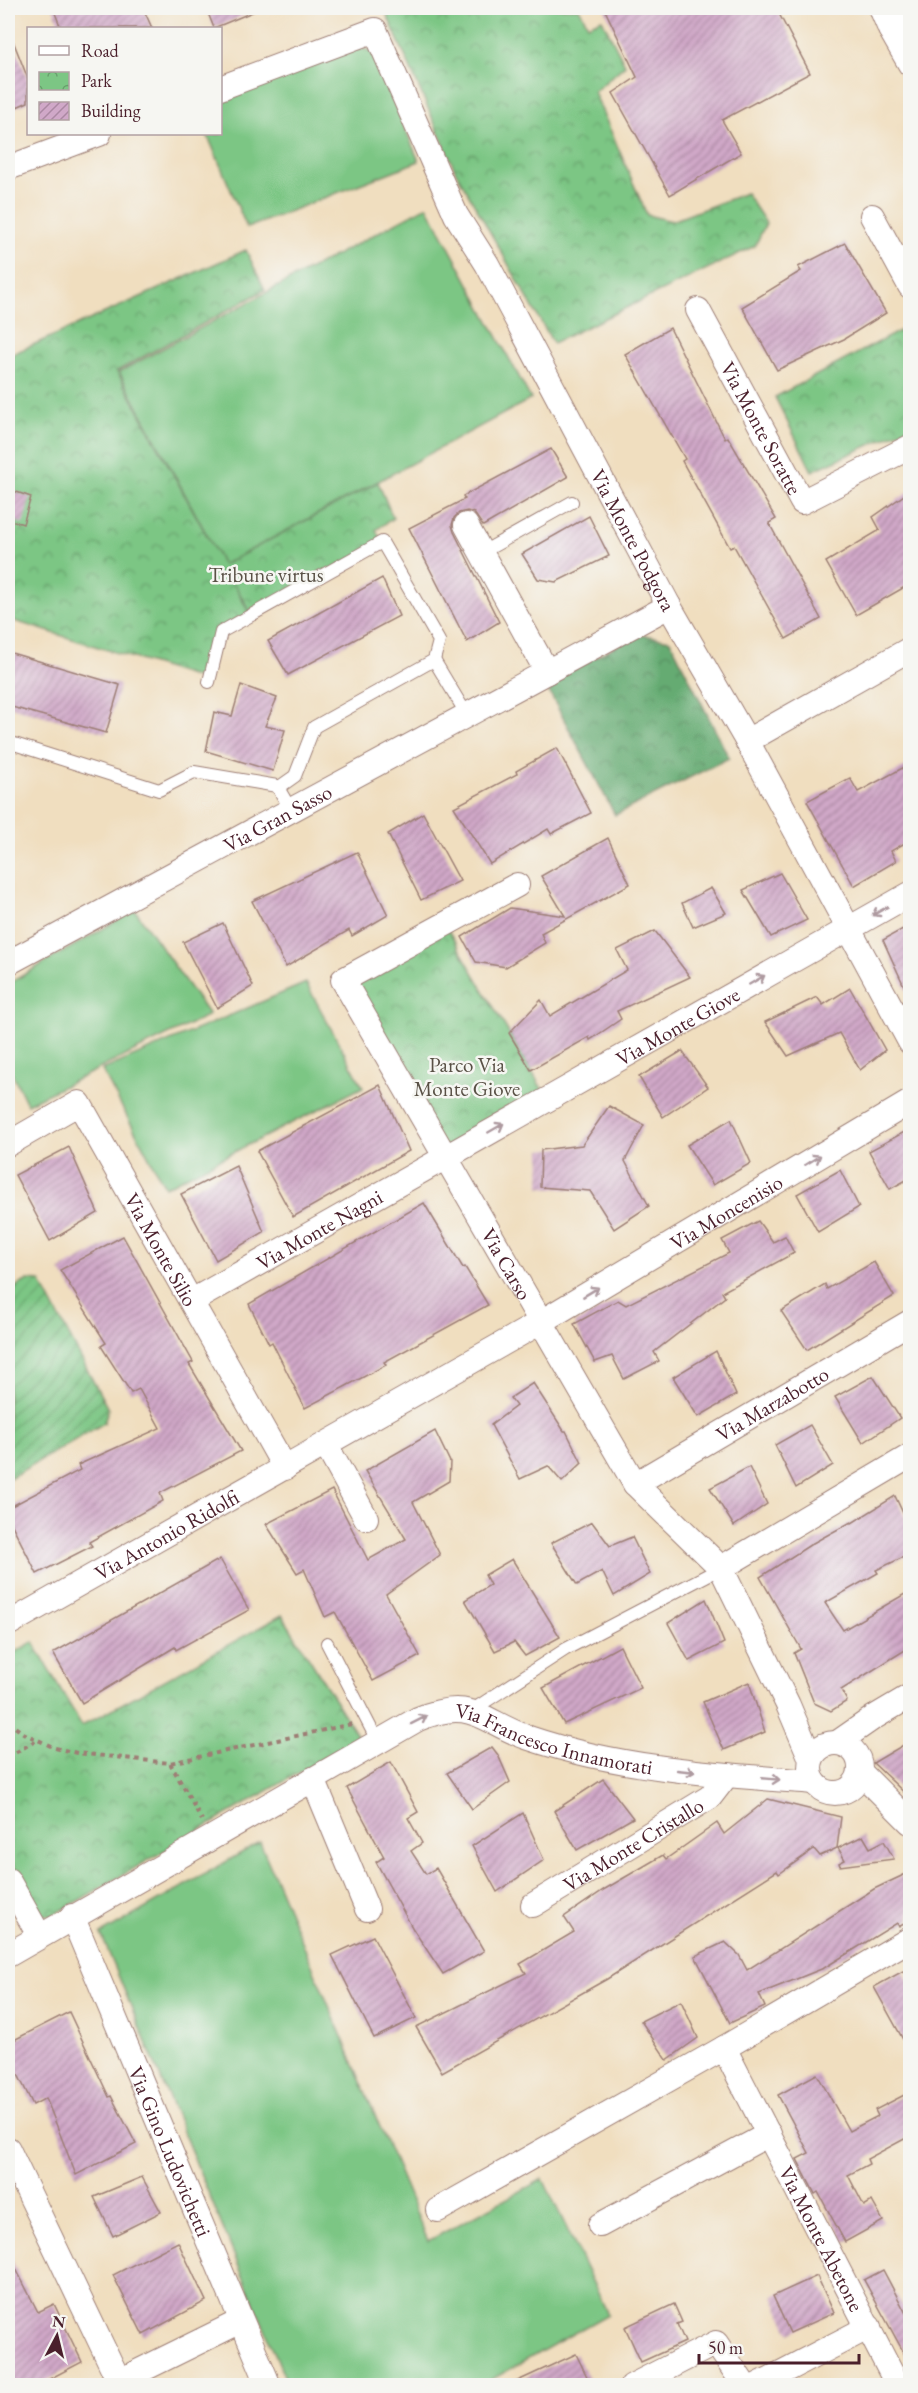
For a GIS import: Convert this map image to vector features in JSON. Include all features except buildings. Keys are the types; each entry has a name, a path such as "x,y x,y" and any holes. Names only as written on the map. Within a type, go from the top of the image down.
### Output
{"street":[{"path":"910,17 885,18 910,64"},
{"name":"Via Monte Podgora","path":"222,87 375,30 456,215 487,264 669,606 747,741 910,1042"},
{"path":"8,168 96,135"},
{"path":"872,216 910,286"},
{"name":"Via Monte Soratte","path":"698,310 802,502 910,447"},
{"path":"466,525 547,672"},
{"name":"Via Gran Sasso","path":"8,963 669,606"},
{"path":"747,741 910,649"},
{"name":"Via Carso","path":"517,885 343,980 635,1484 721,1568 788,1705 813,1771"},
{"name":"Via Monte Giove","path":"445,1157 910,894"},
{"name":"Via Moncenisio","path":"541,1322 910,1102"},
{"name":"Via Monte Silio","path":"8,1144 79,1103 285,1468"},
{"name":"Via Monte Nagni","path":"192,1301 445,1157"},
{"name":"Via Antonio Ridolfi","path":"8,1624 541,1322"},
{"name":"Via Marzabotto","path":"635,1484 910,1322"},
{"path":"326,1445 366,1518"},
{"path":"721,1568 910,1456"},
{"path":"813,1771 815,1752 846,1761 862,1725 910,1696"},
{"name":"Via Carso","path":"788,1705 846,1761"},
{"name":"Via Francesco Innamorati","path":"8,1954 378,1742 431,1714 458,1709 471,1711 516,1733 541,1742 634,1763 727,1775 813,1771 828,1792 846,1761"},
{"name":"Via Francesco Innamorati","path":"846,1761 864,1794 904,1817"},
{"name":"Via Monte Cristallo","path":"533,1905 710,1797 727,1775"},
{"path":"313,1779 367,1908"},
{"path":"8,1880 39,1935"},
{"name":"Via Gino Ludovichetti","path":"72,1916 268,2385"},
{"path":"438,2210 724,2048 910,1939"},
{"name":"Via Monte Abetone","path":"724,2048 869,2327 756,2385"},
{"path":"600,2225 769,2134"},
{"path":"8,2149 114,2383 241,2321"},
{"path":"869,2327 898,2385"},
{"path":"632,2385 716,2343 745,2385"}],"lane":[{"path":"482,553 572,502"},
{"path":"209,682 221,632 382,542 439,641 434,660 467,715"},
{"path":"278,788 295,776 314,727 434,660"},
{"path":"8,742 159,790 194,772 277,786 291,810"},
{"path":"471,1711 566,1649 721,1568"},
{"path":"327,1643 378,1742"}],"path":[{"path":"8,1722 55,1748 77,1754 170,1763 366,1720"},
{"path":"8,1757 38,1740"},
{"path":"170,1763 211,1837"}],"green space":[{"path":"384,8 579,8 588,25 602,19 625,65 594,92 647,215 672,221 746,193 766,223 755,246 553,343 456,172"},
{"path":"349,46 372,51 419,161 247,228 207,135 222,135 222,98"},
{"path":"427,206 531,399 223,565 119,372"},
{"name":"Tribune virtus","path":"246,250 265,290 117,371 223,565 378,482 393,518 376,530 382,542 252,615 234,584 250,614 219,632 207,681 8,619 8,356"},
{"path":"907,327 910,335 910,427 812,471 775,397"},
{"path":"638,634 670,640 729,758 615,815 545,684"},
{"path":"135,910 209,1015 27,1104 8,1065 8,984"},
{"name":"Parco Via Monte Giove","path":"445,925 548,1099 445,1157 343,980"},
{"path":"306,983 363,1087 165,1187 102,1070"},
{"path":"28,1280 40,1281 108,1409 104,1423 8,1479 8,1291"},
{"path":"282,1615 359,1738 52,1916 41,1915 8,1856 8,1656 33,1642 82,1726"},
{"path":"260,1842 428,2241 543,2179 608,2314 482,2385 288,2385 101,1934"}]}
